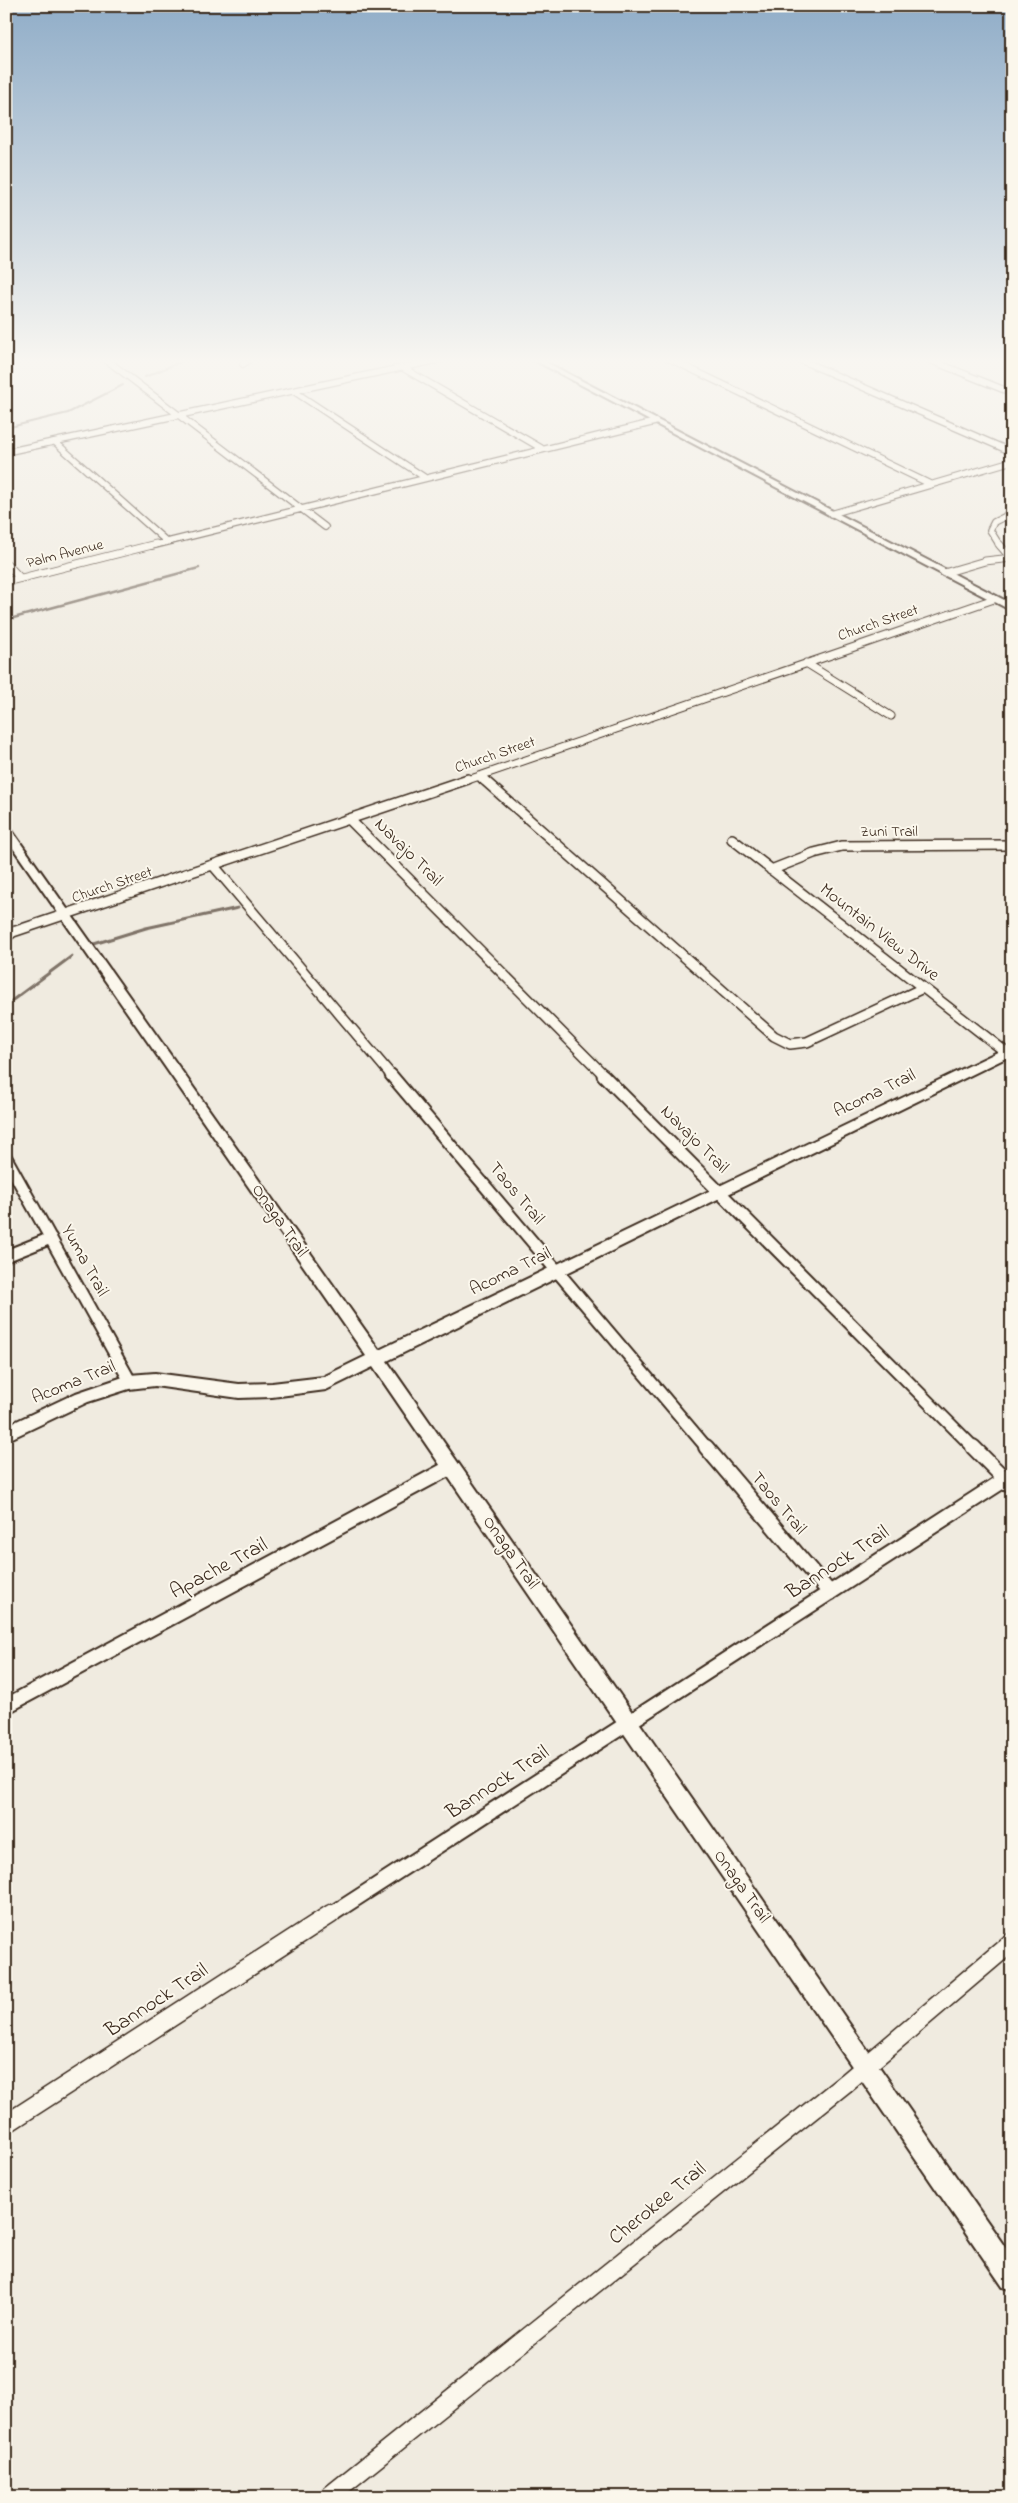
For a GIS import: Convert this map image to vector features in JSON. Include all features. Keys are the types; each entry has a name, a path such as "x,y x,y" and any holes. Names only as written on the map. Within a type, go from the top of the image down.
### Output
{"street":[{"path":"92,475 166,541"},
{"path":"257,475 326,527"},
{"name":"Palm Avenue","path":"6,582 429,475"},
{"path":"756,475 1012,608"},
{"path":"911,475 930,484"},
{"path":"831,514 963,475"},
{"path":"1011,558 994,539 990,530 994,522 1012,513"},
{"path":"944,573 985,561 1011,558"},
{"path":"6,563 20,578"},
{"name":"Church Street","path":"6,937 13,932 350,820 994,599"},
{"path":"806,663 891,716"},
{"path":"479,776 774,1036 790,1044 807,1042 923,988"},
{"name":"Navajo Trail","path":"350,820 1010,1481"},
{"name":"Onaga Trail","path":"6,830 377,1360 1012,2278"},
{"name":"Mountain View Drive","path":"732,839 923,988 1010,1053"},
{"name":"Zuni Trail","path":"771,870 814,853 842,846 1012,845"},
{"name":"Taos Trail","path":"213,865 830,1593"},
{"name":"Acoma Trail","path":"6,1434 82,1398 130,1381 172,1381 238,1391 285,1391 326,1382 377,1360 1010,1053"},
{"name":"Yuma Trail","path":"6,1158 130,1381"},
{"path":"6,1256 51,1238"},
{"name":"Apache Trail","path":"6,1706 451,1467"},
{"name":"Bannock Trail","path":"6,2124 830,1593 1010,1481"},
{"name":"Cherokee Trail","path":"328,2497 865,2067 1012,1942"}],"waterway":[{"path":"6,620 199,568"},
{"path":"94,944 146,928 238,908"},
{"path":"6,1005 72,956"}]}
